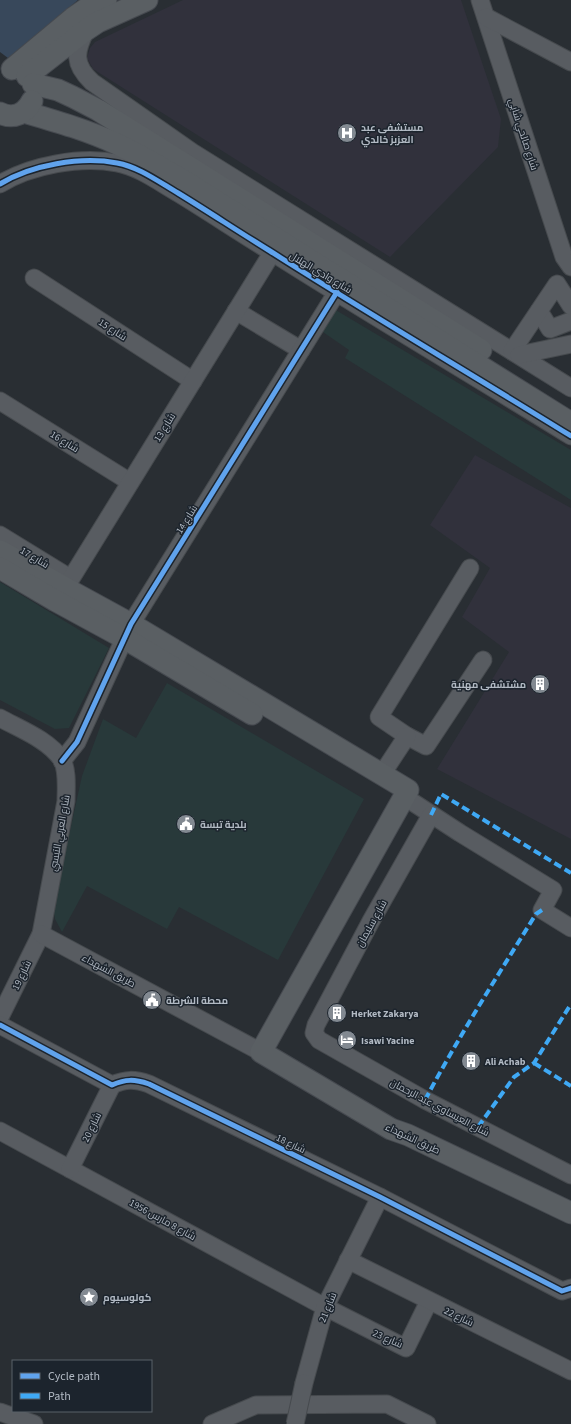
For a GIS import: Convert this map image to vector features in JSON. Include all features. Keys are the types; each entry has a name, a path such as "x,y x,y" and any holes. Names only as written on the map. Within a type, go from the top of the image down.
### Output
{"main road":[{"path":"13,72 73,18 86,9 106,0"},
{"path":"13,72 98,22 147,0"},
{"path":"7,116 29,106 33,100 34,92 13,72"},
{"name":"شارع وادي الهلال","path":"13,72 58,90 98,110 571,406"},
{"name":"شارع وادي الهلال","path":"7,116 66,124 93,134 140,155 571,423"},
{"path":"0,551 64,589 127,631 408,798"},
{"path":"0,568 64,589"},
{"path":"127,631 382,774 408,798"},
{"path":"261,1052 408,798"},
{"name":"طريق الشهداء","path":"261,1052 392,1129 408,1135 571,1213"}],"street":[{"name":"شارع صالحي شابي","path":"480,0 564,257 571,267"},
{"path":"486,17 571,62"},
{"path":"86,30 79,44 77,55 79,65 84,74 92,82 192,152 571,388"},
{"name":"شارع وادي الهلال","path":"0,184 27,172 72,162 95,160 118,163 137,169 571,436"},
{"name":"شارع وادي الهلال","path":"137,169 166,171 186,198"},
{"name":"شارع 13","path":"64,589 272,253"},
{"name":"شارع 15","path":"34,278 193,381"},
{"path":"515,353 539,311 557,284 571,306"},
{"name":"شارع 14","path":"62,761 77,742 127,631 336,292"},
{"path":"236,311 301,350"},
{"path":"539,311 550,329 571,321"},
{"path":"515,353 571,344"},
{"name":"شارع 16","path":"0,401 130,482"},
{"name":"شارع 17","path":"0,535 64,589"},
{"path":"470,568 379,717 407,736 426,746 483,660"},
{"path":"0,718 41,741 62,761"},
{"path":"382,774 407,736"},
{"name":"شارع العربي التبسي","path":"41,934 66,801 67,779 62,761"},
{"path":"408,798 431,815 553,890 542,910 571,928"},
{"name":"شارع سليمان","path":"314,1033 315,1028 336,988 431,815"},
{"name":"شارع 19","path":"0,1017 41,934"},
{"name":"طريق الشهداء","path":"41,934 261,1052"},
{"path":"0,1025 112,1085"},
{"name":"شارع العيساوي عبد الرحمان","path":"314,1033 319,1040 419,1096 571,1175"},
{"name":"شارع 18","path":"112,1085 121,1081 135,1080 149,1084 380,1197 562,1291 571,1288"},
{"name":"شارع 20","path":"70,1169 112,1085"},
{"name":"شارع 8 مارس 1956","path":"0,1131 325,1307"},
{"name":"شارع 21","path":"295,1424 304,1383 325,1307 380,1197"},
{"name":"شارع 22","path":"348,1260 571,1371"},
{"name":"شارع 23","path":"325,1307 406,1348 429,1301"},
{"path":"212,1424 256,1405 387,1404 427,1424"},
{"path":"0,1412 34,1424"}],"shaded area":[{"name":"مستشفى عبد العزبز خالدي","path":"183,0 461,0 501,119 498,147 390,257 93,69 87,58 90,48 95,42"},
{"path":"334,309 571,450 571,500 345,358 349,350 320,330"},
{"path":"475,455 571,508 571,839 437,769 509,652 462,617 490,568 430,525"},
{"path":"0,582 109,648 69,728 55,729 0,700"},
{"path":"167,683 364,799 278,960 179,907 167,929 87,886 62,932 55,919 53,908 82,776 103,719 136,738"}],"water":[{"path":"0,0 78,0 8,58 0,52"}],"marked path":[{"path":"431,815 441,794 571,873"},
{"path":"425,1100 493,983 536,914 542,910"},
{"path":"478,1127 514,1077 534,1063 571,1004"},
{"path":"534,1063 571,1086"}],"cycle path":[{"path":"0,184 12,177 41,167 88,161 117,163 149,175 345,298 571,436"},
{"path":"62,761 77,742 131,624 337,292"},
{"path":"0,1025 112,1085 130,1080 149,1084 380,1197 562,1291 571,1288"}],"place":[{"name":"مستشفى عبد العزبز خالدي","path":"347,133"},
{"name":"مشتشفى مهنية","path":"540,684"},
{"name":"بلدية تبسة","path":"186,824"},
{"name":"محطة الشرطة","path":"152,1000"},
{"name":"Herket Zakarya","path":"337,1013"},
{"name":"Isawi Yacine","path":"347,1040"},
{"name":"Ali Achab","path":"471,1061"},
{"name":"كولوسيوم","path":"89,1297"}]}
